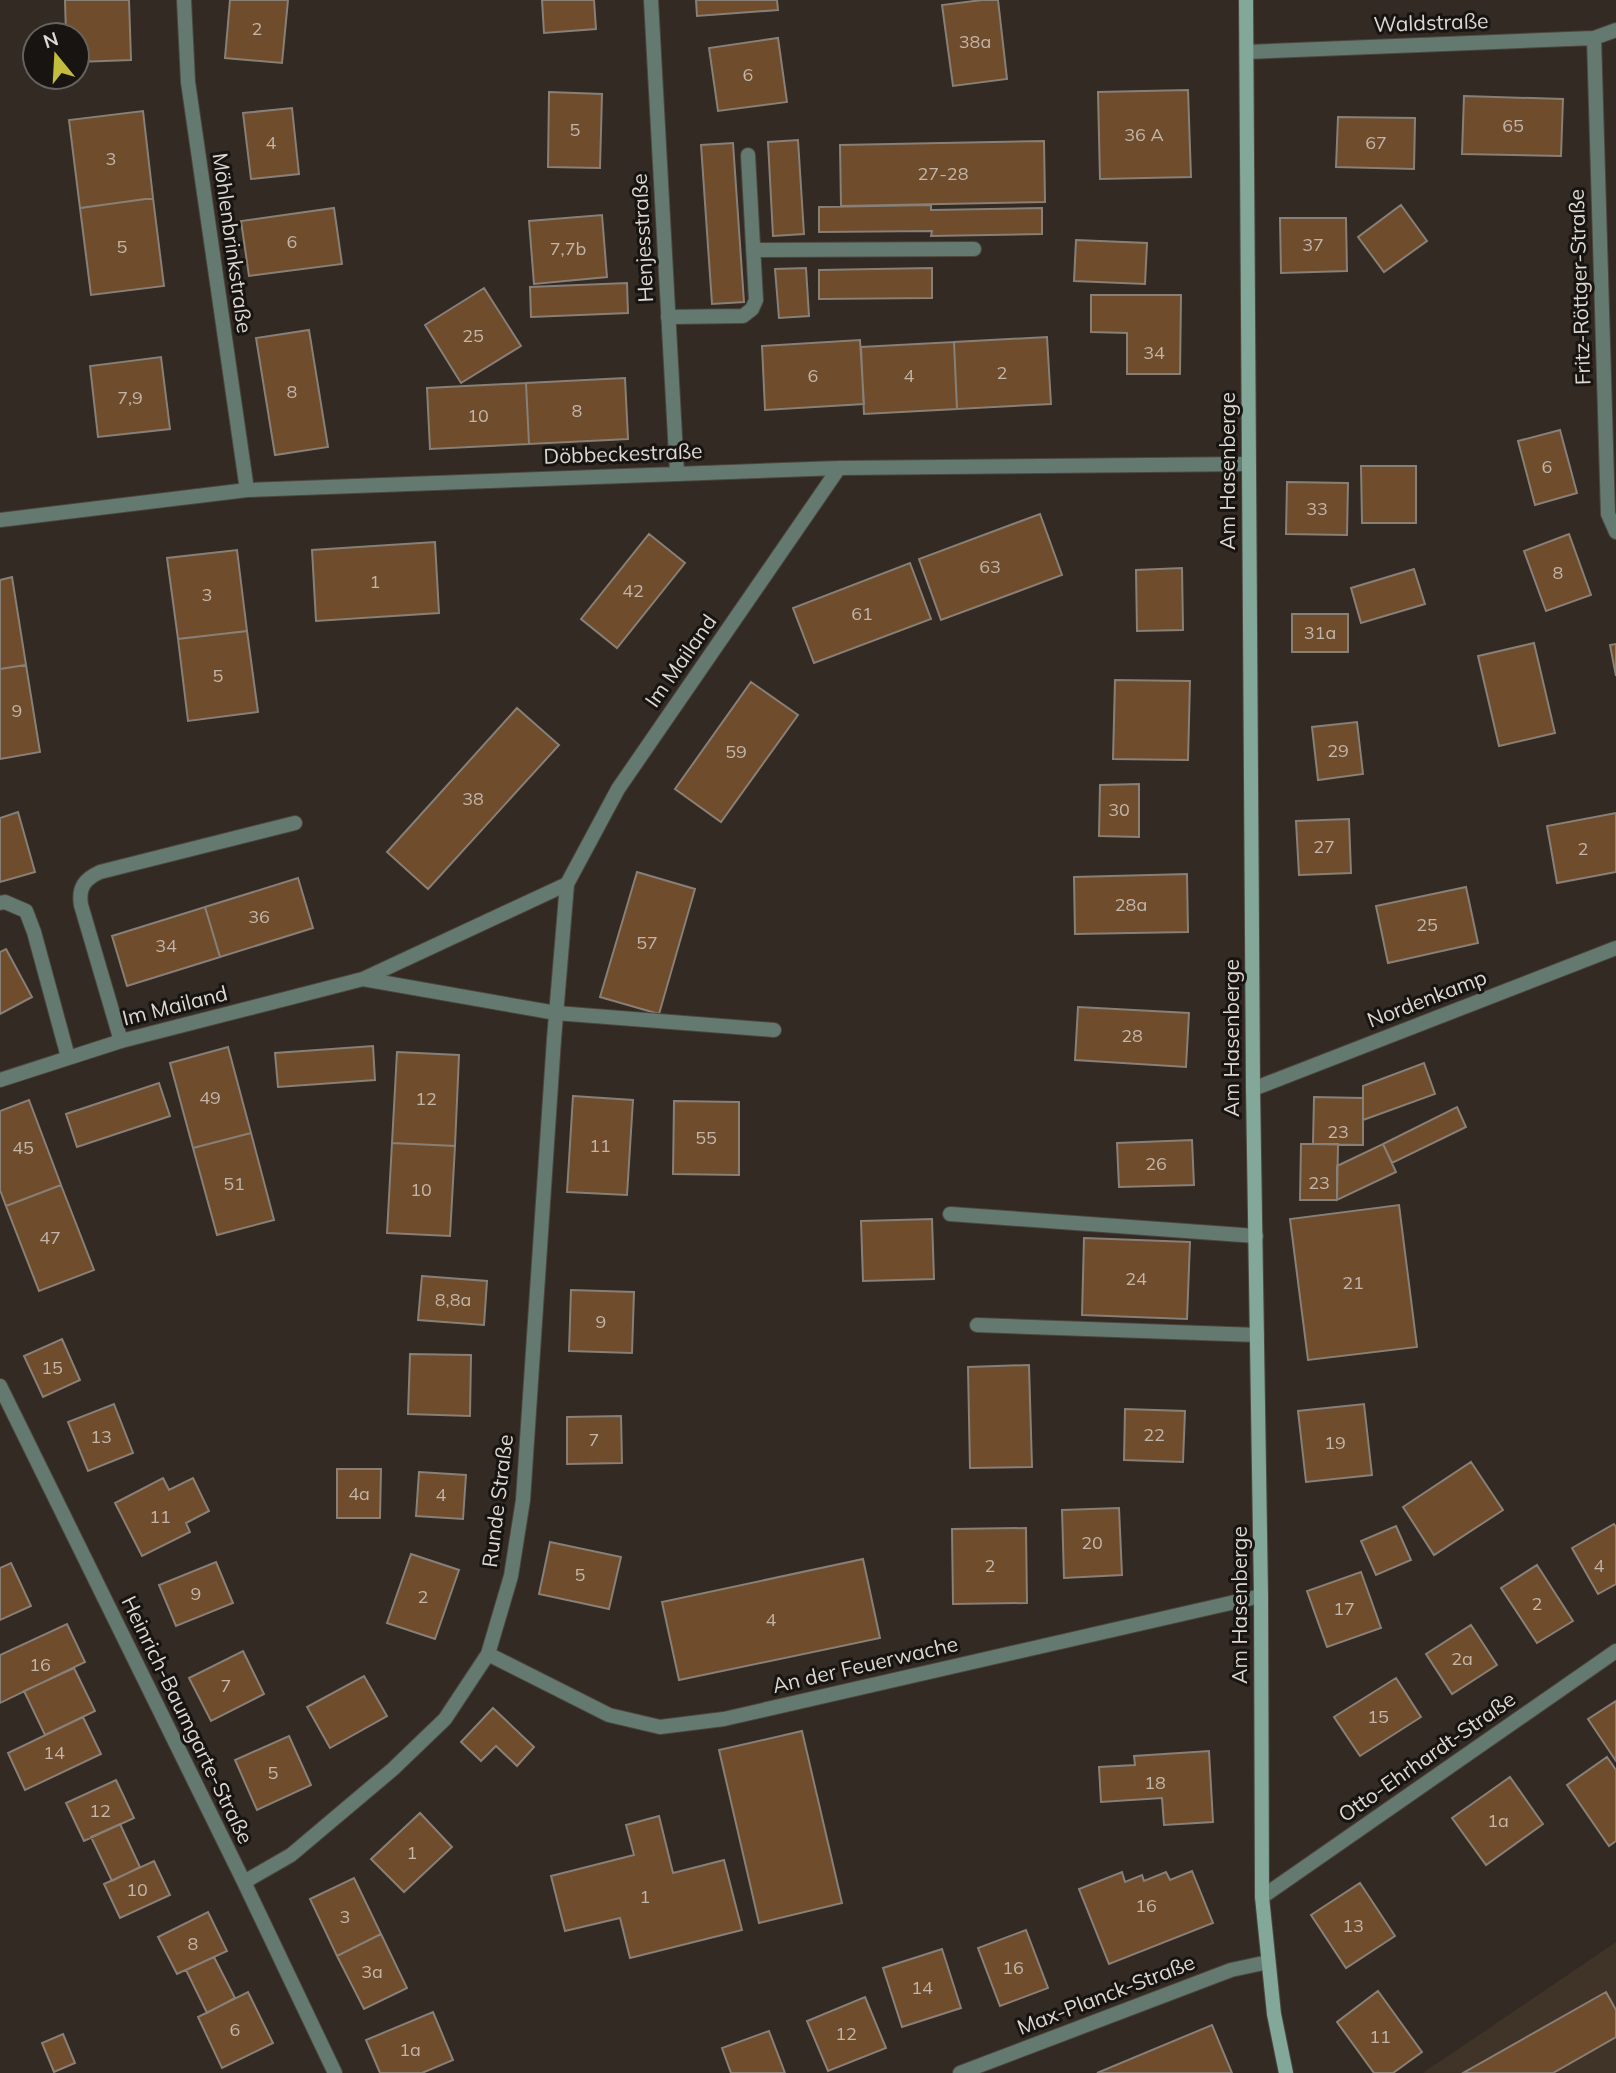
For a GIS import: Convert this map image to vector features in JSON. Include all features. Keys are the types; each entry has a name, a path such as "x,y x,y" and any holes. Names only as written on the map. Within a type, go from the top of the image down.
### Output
{"street":[{"name":"Möhlenbrinkstraße","path":"184,0 188,82 247,491"},
{"name":"Henjesstraße","path":"651,0 677,473"},
{"name":"Am Hasenberge","path":"1246,0 1253,1089 1261,1596 1262,1897 1274,2014 1286,2073"},
{"name":"Waldstraße","path":"1247,52 1594,38 1616,30"},
{"name":"Fritz-Röttger-Straße","path":"1594,38 1608,514 1616,532"},
{"path":"668,317 743,316 752,309 755,300 748,155"},
{"path":"753,250 974,250"},
{"name":"Döbbeckestraße","path":"0,520 247,491 839,468 1250,464"},
{"name":"Im Mailand","path":"363,979 556,1013 567,884 618,789 839,468"},
{"path":"121,1041 81,905 83,883 100,872 295,822"},
{"name":"Im Mailand","path":"0,1080 121,1041 363,979 567,884"},
{"path":"0,903 5,902 26,911 68,1057"},
{"name":"Nordenkamp","path":"1253,1089 1616,948"},
{"path":"556,1013 774,1030"},
{"name":"Runde Straße","path":"244,1882 291,1855 393,1769 444,1719 488,1654 511,1576 523,1500 556,1013"},
{"path":"950,1214 1256,1236"},
{"path":"977,1325 1257,1335"},
{"name":"Heinrich-Baumgarte-Straße","path":"0,1386 335,2073"},
{"name":"An der Feuerwache","path":"488,1654 609,1715 660,1727 724,1719 1261,1596"},
{"name":"Otto-Ehrhardt-Straße","path":"1262,1897 1616,1651"},
{"name":"Max-Planck-Straße","path":"960,2073 1231,1970 1268,1962"}],"shaded area":[{"path":"1616,1942 1616,2073 1423,2073"}],"building":[{"path":"65,0 129,0 131,60 91,61 91,21 66,21"},
{"path":"230,0 288,0 282,63 225,58"},
{"path":"542,0 594,0 596,29 544,33"},
{"path":"696,0 777,0 778,10 697,16"},
{"path":"998,0 1007,79 953,86 942,5"},
{"path":"778,38 787,102 718,111 709,48"},
{"path":"1188,90 1191,177 1100,179 1098,92"},
{"path":"549,92 602,94 600,168 548,167"},
{"path":"1464,96 1563,99 1561,156 1462,154"},
{"path":"292,108 299,174 251,179 243,113"},
{"path":"143,111 153,198 80,208 69,120"},
{"path":"1338,117 1415,118 1414,169 1336,167"},
{"path":"798,140 804,234 773,236 768,142"},
{"path":"1044,141 1045,202 841,206 840,145"},
{"path":"733,143 744,302 712,304 701,145"},
{"path":"153,198 164,286 91,295 80,208"},
{"path":"931,205 931,210 1042,208 1042,234 931,236 932,231 819,232 819,207"},
{"path":"1401,205 1427,241 1384,272 1358,237"},
{"path":"334,208 342,264 249,276 241,221"},
{"path":"602,215 607,277 534,284 529,221"},
{"path":"1280,218 1346,218 1347,271 1281,273"},
{"path":"1076,240 1147,243 1145,284 1074,281"},
{"path":"806,268 809,316 779,318 775,269"},
{"path":"932,268 932,298 819,299 819,270"},
{"path":"627,283 628,313 531,317 530,287"},
{"path":"484,288 521,346 461,383 425,325"},
{"path":"1091,295 1181,295 1180,374 1127,374 1127,333 1091,332"},
{"path":"309,330 328,447 275,455 256,338"},
{"path":"1047,337 1051,404 957,409 954,342"},
{"path":"860,340 864,404 765,410 762,346"},
{"path":"954,342 957,409 864,414 861,347"},
{"path":"161,357 170,429 98,437 90,366"},
{"path":"625,378 628,439 529,444 526,383"},
{"path":"526,383 529,444 430,449 427,388"},
{"path":"1560,430 1577,493 1535,505 1518,441"},
{"path":"1361,466 1416,466 1416,523 1362,523"},
{"path":"1287,482 1348,483 1347,535 1286,534"},
{"path":"1040,514 1062,575 941,620 919,559"},
{"path":"649,534 685,563 617,648 581,619"},
{"path":"1569,534 1591,595 1546,611 1524,551"},
{"path":"435,542 439,613 316,621 312,550"},
{"path":"237,550 247,631 178,639 167,558"},
{"path":"910,563 931,619 814,663 793,608"},
{"path":"1182,568 1183,630 1137,631 1136,570"},
{"path":"1414,569 1425,604 1361,623 1351,588"},
{"path":"12,577 26,665 0,669 0,580"},
{"path":"1292,614 1348,614 1348,652 1292,652"},
{"path":"247,631 258,712 188,721 178,639"},
{"path":"1534,643 1555,733 1499,746 1478,656"},
{"path":"1616,644 1616,676 1610,645"},
{"path":"26,665 40,752 0,759 0,669"},
{"path":"1115,680 1190,681 1188,760 1113,759"},
{"path":"751,682 798,715 721,822 675,789"},
{"path":"517,708 559,745 428,889 387,852"},
{"path":"1357,722 1363,774 1318,780 1312,727"},
{"path":"1139,784 1139,837 1099,836 1100,785"},
{"path":"18,812 35,872 0,882 0,818"},
{"path":"1616,813 1616,872 1557,883 1547,826"},
{"path":"1349,819 1351,873 1299,875 1296,821"},
{"path":"637,872 695,889 659,1014 600,997"},
{"path":"1187,874 1188,932 1075,934 1074,877"},
{"path":"298,878 313,928 220,957 205,907"},
{"path":"1466,887 1478,943 1388,963 1376,906"},
{"path":"205,907 220,957 127,986 112,936"},
{"path":"6,949 32,997 0,1014 0,952"},
{"path":"1078,1007 1189,1013 1186,1067 1075,1060"},
{"path":"373,1046 375,1080 278,1087 275,1053"},
{"path":"228,1047 251,1133 193,1148 170,1063"},
{"path":"397,1052 459,1055 455,1146 392,1143"},
{"path":"1424,1063 1435,1094 1363,1120 1363,1086"},
{"path":"159,1083 170,1116 77,1147 66,1114"},
{"path":"573,1096 633,1100 627,1195 567,1192"},
{"path":"1314,1097 1363,1098 1363,1145 1313,1144"},
{"path":"29,1100 61,1185 6,1206 0,1190 0,1111"},
{"path":"674,1101 739,1102 739,1175 673,1174"},
{"path":"1457,1107 1466,1127 1392,1163 1383,1144"},
{"path":"251,1133 274,1220 217,1235 193,1148"},
{"path":"1192,1140 1194,1185 1119,1187 1117,1143"},
{"path":"392,1143 455,1146 450,1236 387,1233"},
{"path":"1301,1144 1338,1144 1337,1200 1300,1200"},
{"path":"1383,1144 1396,1172 1337,1200 1337,1166"},
{"path":"61,1185 94,1270 39,1291 6,1206"},
{"path":"1399,1205 1417,1347 1308,1360 1290,1219"},
{"path":"932,1219 934,1279 863,1281 861,1221"},
{"path":"1084,1238 1190,1242 1187,1319 1082,1315"},
{"path":"422,1276 487,1281 484,1325 418,1320"},
{"path":"571,1290 634,1292 632,1353 569,1351"},
{"path":"62,1339 80,1380 43,1397 24,1356"},
{"path":"410,1354 471,1355 470,1416 408,1414"},
{"path":"1029,1365 1032,1467 970,1468 968,1367"},
{"path":"114,1404 133,1453 88,1471 68,1422"},
{"path":"1364,1404 1372,1475 1306,1482 1298,1411"},
{"path":"1125,1409 1185,1411 1183,1462 1124,1460"},
{"path":"621,1416 622,1463 567,1464 567,1417"},
{"path":"1471,1462 1503,1510 1434,1555 1403,1507"},
{"path":"337,1469 381,1469 380,1518 337,1518"},
{"path":"419,1472 466,1475 463,1519 416,1516"},
{"path":"163,1478 169,1490 193,1478 209,1511 186,1523 190,1532 142,1556 115,1503"},
{"path":"1119,1508 1122,1575 1064,1578 1062,1510"},
{"path":"1614,1524 1616,1584 1598,1594 1572,1548"},
{"path":"1396,1526 1411,1560 1376,1575 1361,1541"},
{"path":"1026,1528 1027,1603 953,1604 952,1529"},
{"path":"550,1542 621,1557 609,1609 539,1594"},
{"path":"411,1554 459,1570 435,1639 387,1623"},
{"path":"863,1559 880,1638 679,1680 662,1602"},
{"path":"216,1562 233,1603 176,1626 159,1585"},
{"path":"11,1563 31,1606 0,1620 0,1568"},
{"path":"1537,1565 1573,1621 1537,1643 1501,1588"},
{"path":"1361,1572 1381,1628 1327,1647 1307,1591"},
{"path":"67,1624 85,1662 0,1703 0,1655"},
{"path":"1471,1625 1497,1665 1452,1694 1426,1654"},
{"path":"243,1651 264,1694 211,1721 189,1678"},
{"path":"74,1668 95,1711 45,1735 24,1691"},
{"path":"364,1676 387,1716 330,1748 307,1707"},
{"path":"1396,1678 1421,1717 1360,1756 1334,1717"},
{"path":"1616,1701 1616,1761 1588,1719"},
{"path":"493,1708 534,1747 517,1766 496,1746 481,1761 461,1742"},
{"path":"83,1717 101,1754 25,1790 8,1753"},
{"path":"802,1731 842,1903 759,1923 719,1750"},
{"path":"289,1736 311,1785 257,1810 235,1760"},
{"path":"1209,1751 1213,1822 1164,1825 1162,1798 1101,1802 1099,1767 1135,1765 1134,1756"},
{"path":"1607,1757 1616,1770 1616,1841 1609,1846 1567,1785"},
{"path":"1510,1777 1543,1824 1486,1865 1452,1818"},
{"path":"116,1780 134,1818 84,1841 66,1803"},
{"path":"420,1813 452,1847 404,1892 371,1859"},
{"path":"659,1816 673,1873 724,1860 742,1930 630,1958 620,1918 565,1931 551,1876 634,1855 626,1825"},
{"path":"120,1824 140,1867 112,1881 91,1837"},
{"path":"154,1861 170,1895 120,1918 104,1884"},
{"path":"1192,1871 1213,1923 1109,1964 1079,1889 1122,1872 1125,1882 1142,1875 1144,1881 1166,1872 1170,1880"},
{"path":"354,1878 381,1934 337,1956 310,1899"},
{"path":"1360,1883 1395,1936 1346,1968 1311,1915"},
{"path":"208,1912 227,1951 177,1974 158,1937"},
{"path":"1026,1930 1048,1988 1000,2006 978,1948"},
{"path":"381,1934 407,1988 364,2009 337,1956"},
{"path":"942,1949 961,2008 902,2027 883,1968"},
{"path":"214,1957 235,1998 207,2013 186,1970"},
{"path":"1378,1991 1422,2052 1393,2073 1374,2073 1337,2022"},
{"path":"248,1992 273,2043 222,2068 198,2017"},
{"path":"1606,1992 1616,2010 1616,2037 1553,2073 1463,2073"},
{"path":"865,1997 886,2048 828,2071 807,2021"},
{"path":"433,2012 453,2060 422,2073 380,2073 366,2040"},
{"path":"1212,2025 1232,2073 1097,2073"},
{"path":"769,2031 785,2073 731,2073 722,2048"},
{"path":"63,2034 75,2063 54,2072 42,2043"}]}
